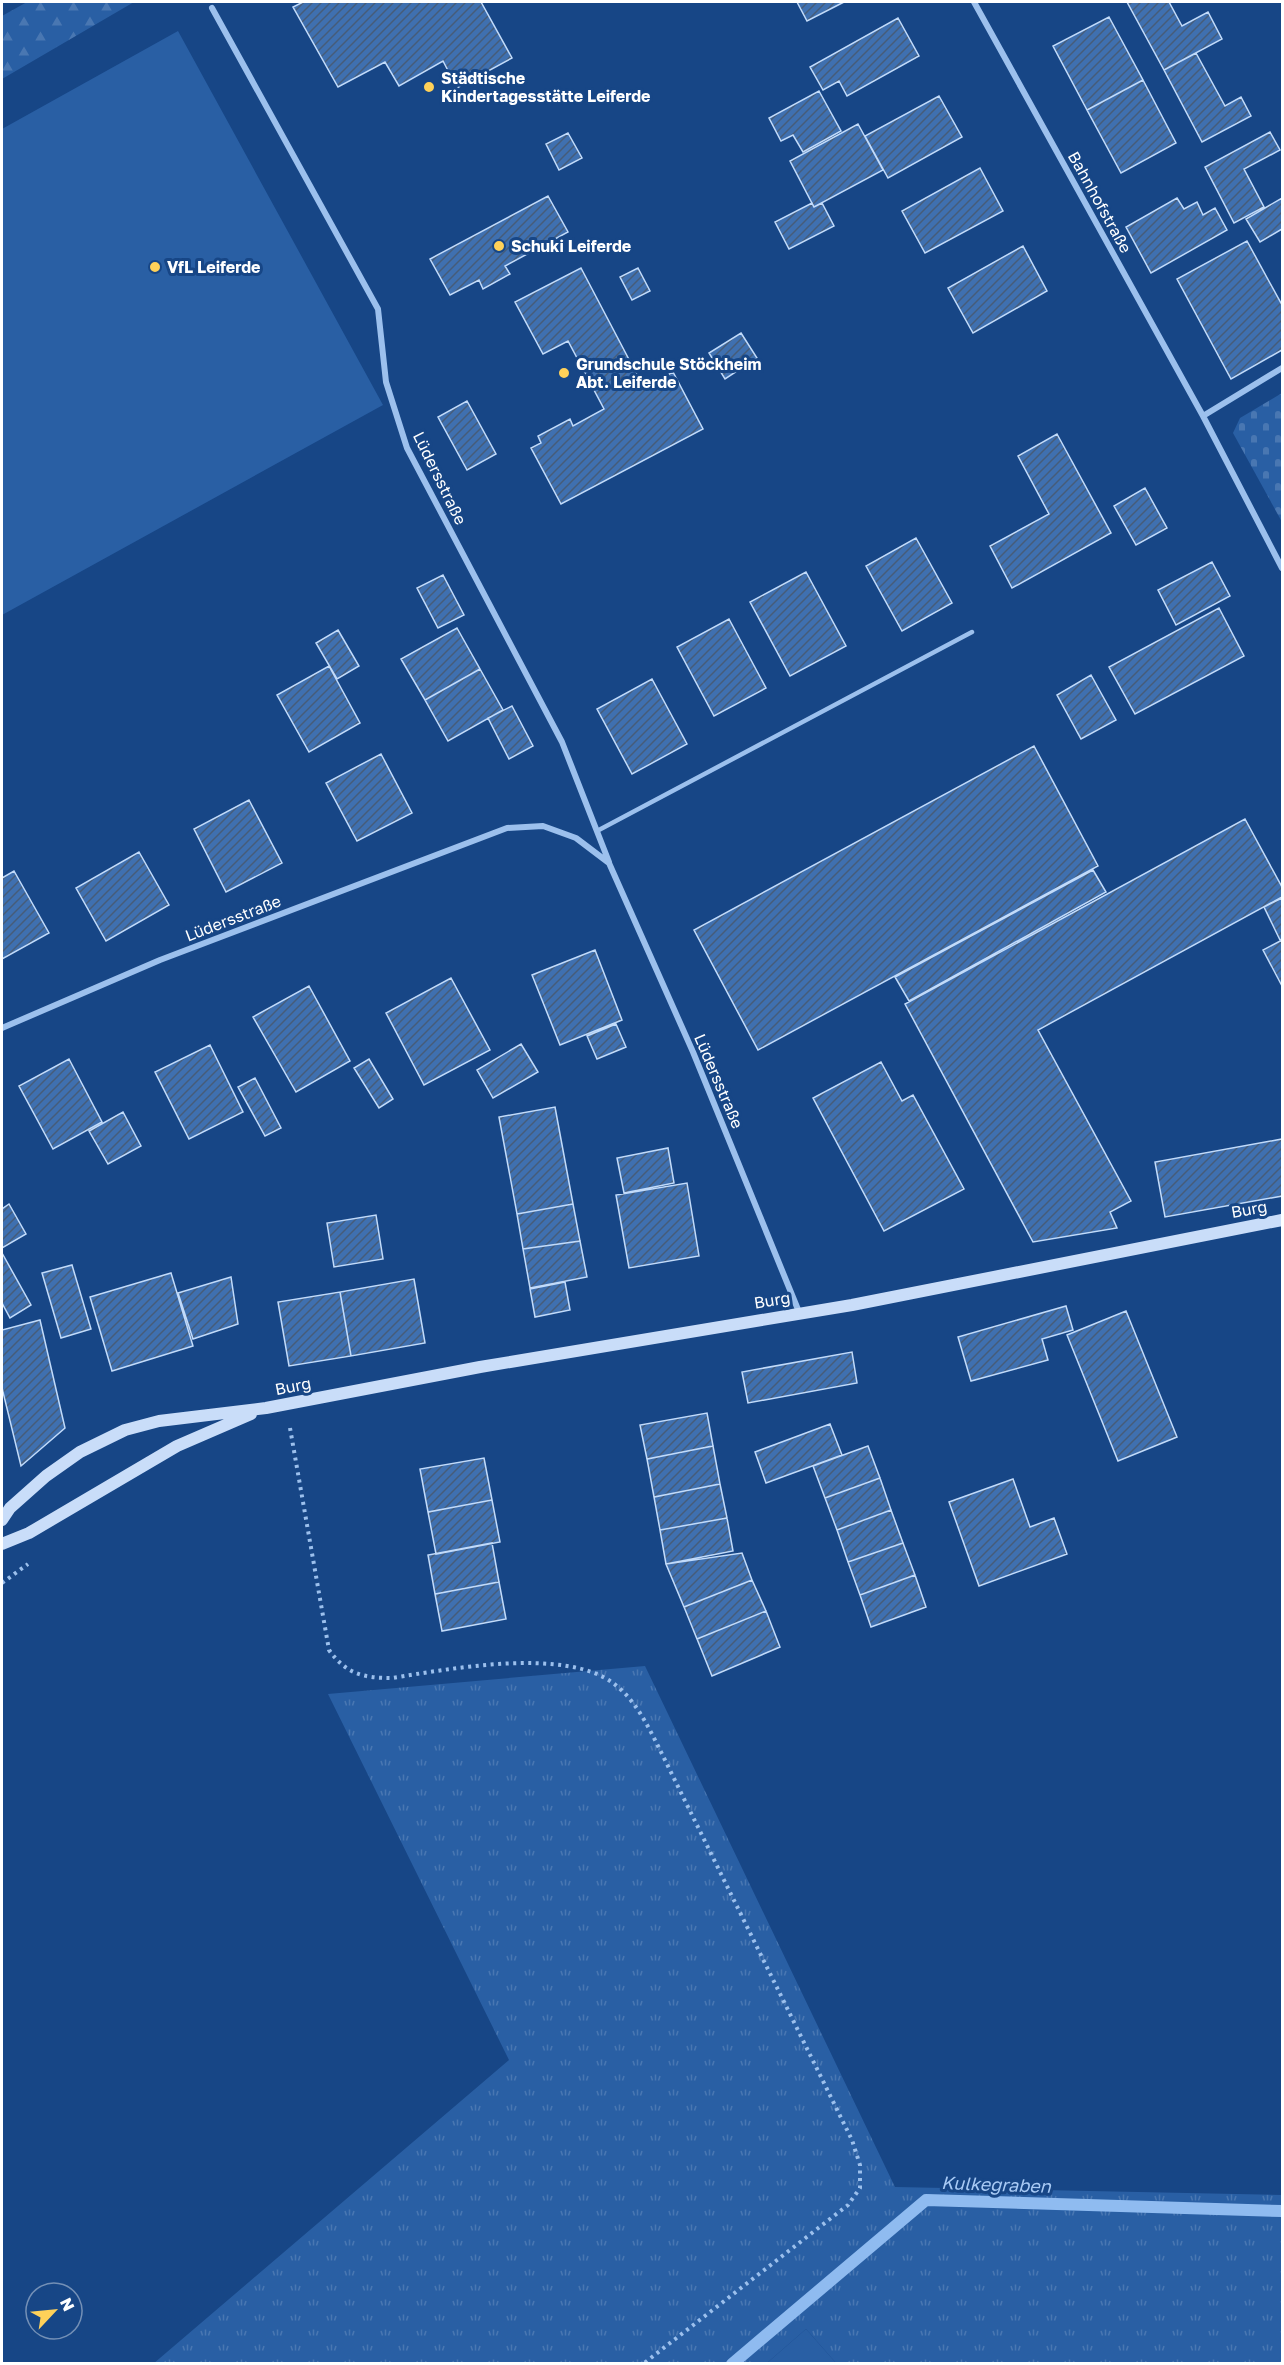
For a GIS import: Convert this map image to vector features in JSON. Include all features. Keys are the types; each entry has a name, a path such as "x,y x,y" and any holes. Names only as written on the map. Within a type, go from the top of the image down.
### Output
{"street":[{"name":"Bahnhofstraße","path":"974,2 1203,416 1282,568"},
{"name":"Lüdersstraße","path":"212,8 378,309 386,382 408,448 562,742 609,863 693,1052 800,1312"},
{"path":"1203,416 1282,368"},
{"name":"Lüdersstraße","path":"2,1028 160,960 507,828 543,826 576,838 609,863"},
{"name":"Burg","path":"2,1520 17,1502 80,1452 125,1430 159,1421 266,1408 800,1312 852,1305 1282,1220"},
{"name":"Burg","path":"2,1544 29,1533 177,1446 266,1408"}],"lane":[{"path":"597,831 972,632"}],"path":[{"path":"286,1404 328,1650 340,1665 373,1678 392,1678 511,1663 588,1671 612,1682 644,1718 852,2140 860,2165 860,2188 848,2205 643,2364"}],"green space":[{"path":"27,2 134,2 2,79 2,16"},
{"name":"VfL Leiferde","path":"178,31 383,405 2,615 2,129"},
{"path":"1282,393 1282,522 1233,433 1240,418"},
{"path":"645,1666 895,2187 1282,2195 1282,2363 836,2363 806,2329 767,2363 153,2364 509,2060 328,1694"},
{"path":"806,2329 836,2363 767,2363"}],"building":[{"path":"303,2 481,2 512,58 457,88 443,61 399,86 385,62 338,87 293,7"},
{"path":"797,2 844,2 807,21"},
{"path":"1127,2 1169,2 1182,26 1208,12 1222,39 1164,70"},
{"path":"1109,17 1143,80 1087,110 1053,46"},
{"path":"898,18 919,56 847,96 839,81 823,90 810,67"},
{"path":"1196,53 1225,106 1241,97 1251,116 1202,142 1164,70"},
{"path":"1143,80 1176,143 1121,173 1087,110"},
{"path":"819,91 841,131 803,152 793,135 781,141 769,118"},
{"path":"939,96 962,137 888,178 865,136"},
{"path":"858,124 883,170 814,207 790,161"},
{"path":"1270,132 1280,150 1244,169 1264,207 1234,223 1205,167"},
{"path":"568,133 582,158 559,170 546,144"},
{"path":"980,168 1003,211 925,253 902,211"},
{"name":"Schuki Leiferde","path":"548,196 568,232 505,266 510,274 483,289 479,280 450,295 430,259"},
{"path":"1177,198 1184,209 1197,202 1203,215 1215,208 1227,230 1151,273 1126,227"},
{"path":"1282,198 1282,229 1260,242 1246,219"},
{"path":"812,203 814,207 822,203 834,226 789,249 775,222"},
{"path":"1247,241 1282,305 1282,350 1231,379 1177,279"},
{"path":"1023,246 1047,291 973,333 948,288"},
{"path":"581,268 644,388 673,372 703,429 561,504 531,448 541,443 538,436 570,419 573,426 604,409 568,341 543,354 515,302"},
{"path":"638,268 650,291 632,300 620,277"},
{"path":"741,333 757,358 725,379 709,353"},
{"path":"467,401 496,454 467,470 438,417"},
{"path":"1057,434 1111,533 1012,588 990,546 1049,514 1018,456"},
{"path":"1145,488 1167,528 1136,545 1114,506"},
{"path":"916,538 952,603 902,631 866,566"},
{"path":"1212,562 1230,596 1176,625 1158,590"},
{"path":"806,572 846,646 790,676 750,602"},
{"path":"443,575 464,615 438,628 417,588"},
{"path":"1219,608 1244,656 1135,714 1109,667"},
{"path":"729,619 766,688 714,716 677,647"},
{"path":"457,628 480,669 425,700 401,659"},
{"path":"338,630 359,666 337,679 316,643"},
{"path":"329,666 360,723 309,752 277,695"},
{"path":"480,669 503,710 448,741 425,700"},
{"path":"1091,675 1116,720 1081,739 1057,695"},
{"path":"652,679 687,744 632,774 597,709"},
{"path":"512,706 533,746 509,759 488,718"},
{"path":"1034,746 1098,866 758,1050 694,930"},
{"path":"381,754 412,813 357,841 326,783"},
{"path":"249,800 282,863 226,892 194,829"},
{"path":"1245,819 1282,887 1282,897 1038,1030 1131,1201 1110,1212 1117,1228 1033,1242 905,1004"},
{"path":"139,852 169,905 106,941 76,888"},
{"path":"1093,870 1106,892 909,1001 895,977"},
{"path":"14,871 49,933 2,959 2,878"},
{"path":"1282,898 1282,939 1280,940 1264,907"},
{"path":"1282,940 1282,986 1263,950"},
{"path":"595,950 622,1020 560,1045 532,975"},
{"path":"451,978 490,1050 424,1085 386,1013"},
{"path":"309,986 350,1061 296,1092 253,1017"},
{"path":"616,1024 626,1047 597,1059 587,1036"},
{"path":"521,1044 538,1072 493,1098 477,1070"},
{"path":"210,1045 243,1112 189,1139 155,1072"},
{"path":"69,1059 102,1122 53,1149 19,1086"},
{"path":"369,1059 393,1099 379,1108 354,1068"},
{"path":"881,1062 902,1101 913,1095 964,1189 884,1231 813,1098"},
{"path":"255,1078 281,1128 265,1136 238,1087"},
{"path":"555,1107 573,1204 517,1214 499,1117"},
{"path":"123,1112 141,1146 108,1164 89,1131"},
{"path":"1282,1139 1282,1196 1165,1217 1155,1162"},
{"path":"668,1148 674,1183 624,1193 617,1158"},
{"path":"687,1183 699,1256 629,1268 616,1195"},
{"path":"9,1204 26,1234 2,1248 2,1209"},
{"path":"573,1204 580,1241 523,1249 517,1214"},
{"path":"376,1215 383,1259 334,1267 327,1223"},
{"path":"580,1241 587,1277 530,1288 523,1249"},
{"path":"2,1253 31,1305 10,1318 2,1303"},
{"path":"72,1265 91,1329 61,1338 42,1273"},
{"path":"171,1273 193,1346 112,1371 90,1297"},
{"path":"231,1277 238,1324 193,1339 178,1293"},
{"path":"414,1279 425,1343 351,1356 340,1292"},
{"path":"565,1282 570,1310 535,1317 530,1289"},
{"path":"340,1292 351,1356 289,1366 278,1302"},
{"path":"1066,1306 1073,1330 1042,1339 1048,1360 971,1381 958,1337"},
{"path":"1126,1311 1177,1437 1118,1461 1067,1335"},
{"path":"40,1320 65,1428 21,1466 2,1388 2,1330"},
{"path":"852,1352 857,1383 748,1403 742,1372"},
{"path":"707,1413 713,1446 647,1459 640,1425"},
{"path":"830,1424 842,1455 766,1483 755,1452"},
{"path":"713,1446 720,1484 654,1497 647,1459"},
{"path":"868,1446 880,1478 825,1498 813,1466"},
{"path":"484,1458 492,1500 428,1512 420,1469"},
{"path":"880,1478 891,1510 837,1530 825,1498"},
{"path":"1013,1479 1030,1527 1054,1518 1067,1554 979,1586 949,1502"},
{"path":"720,1484 727,1518 660,1530 654,1497"},
{"path":"492,1500 500,1542 436,1554 428,1512"},
{"path":"891,1510 903,1543 848,1562 837,1530"},
{"path":"727,1518 733,1551 666,1564 660,1530"},
{"path":"492,1543 499,1582 435,1594 428,1555"},
{"path":"903,1543 915,1575 860,1595 848,1562"},
{"path":"742,1553 752,1580 684,1607 666,1564"},
{"path":"915,1575 926,1607 871,1627 860,1595"},
{"path":"752,1580 766,1611 697,1639 684,1607"},
{"path":"499,1582 506,1619 442,1631 435,1594"},
{"path":"766,1611 780,1647 712,1676 697,1639"}],"waterway":[{"name":"Kulkegraben","path":"732,2364 926,2200 1282,2211"}],"place":[{"name":"Städtische Kindertagesstätte Leiferde","path":"429,87"},
{"name":"Schuki Leiferde","path":"499,246"},
{"name":"VfL Leiferde","path":"155,267"},
{"name":"Grundschule Stöckheim Abt. Leiferde","path":"564,373"}]}
